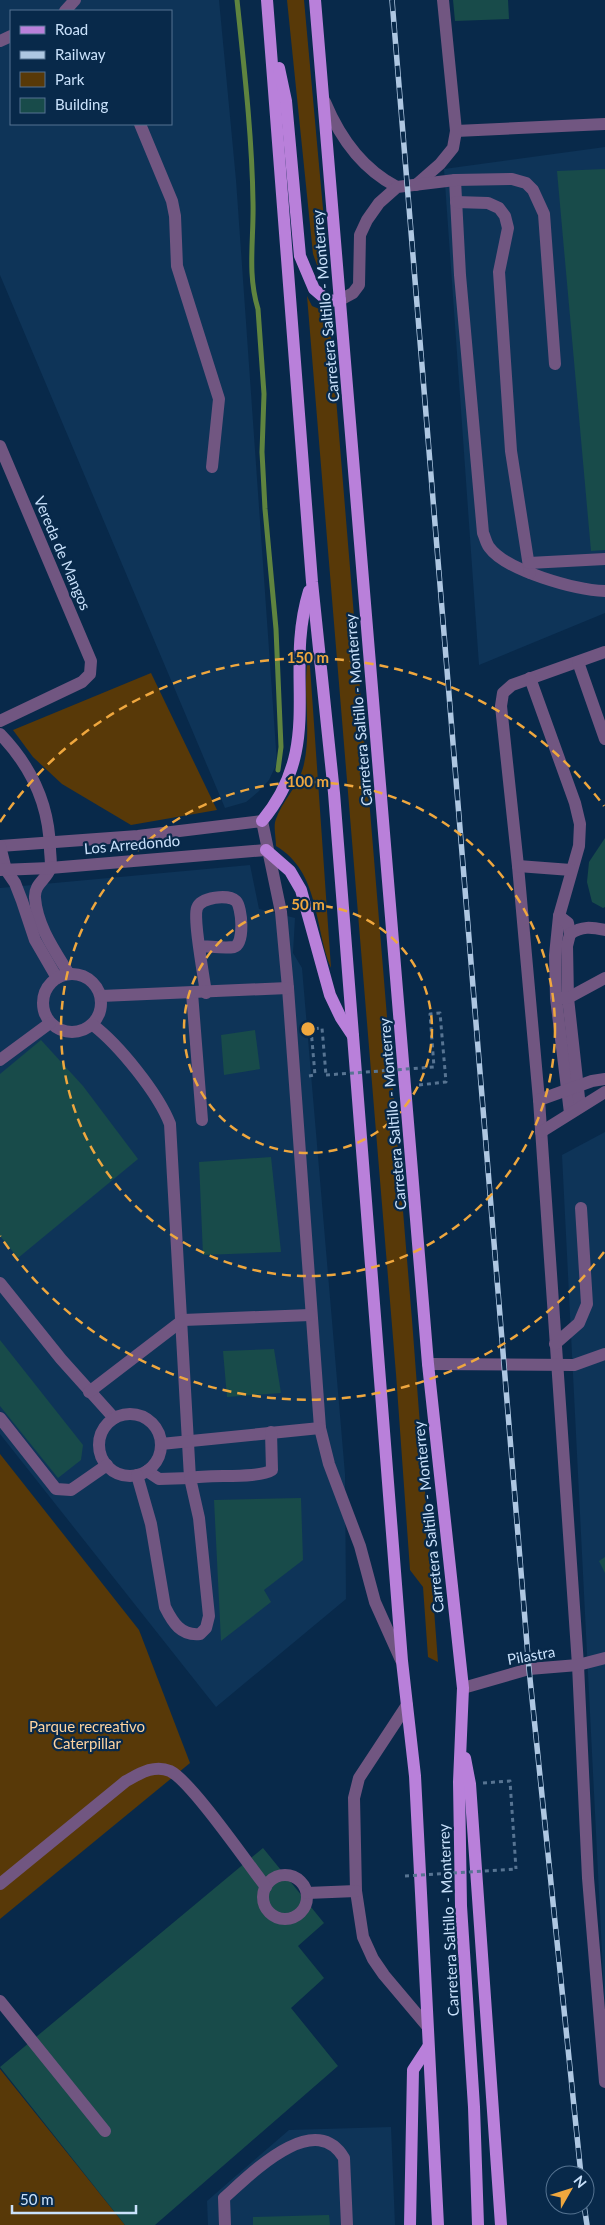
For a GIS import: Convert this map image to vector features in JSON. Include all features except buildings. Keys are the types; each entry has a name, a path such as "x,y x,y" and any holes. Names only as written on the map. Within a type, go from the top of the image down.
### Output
{"main road":[{"name":"Carretera Saltillo - Monterrey","path":"267,0 312,582 334,793 402,1661 416,1786 438,2225"},
{"name":"Carretera Saltillo - Monterrey","path":"315,0 428,1364 463,1688 461,1739 461,1906 474,2107 478,2225"},
{"path":"269,24 286,101 300,256 314,289 328,301 340,300"},
{"path":"262,821 282,795 289,780 298,748 299,681 303,628 312,582"},
{"path":"266,850 290,871 301,890 330,995 341,1018 353,1036"},
{"path":"461,1739 470,1784 501,2225"},
{"path":"410,2225 413,2070 428,2047"}],"street":[{"path":"416,185 453,148 456,130 444,0"},
{"path":"67,10 78,4"},
{"path":"324,101 338,130 354,153 380,178 398,187 455,180 512,179 526,184 534,190 544,214 554,364"},
{"path":"456,130 605,124"},
{"path":"140,125 172,201 175,216 177,266 220,399 212,467"},
{"path":"455,180 460,274 482,533 490,548 506,560 587,591 605,591"},
{"path":"340,300 347,298 359,285 360,235 367,220 379,203 398,187"},
{"path":"456,202 488,203 499,208 505,216 508,228 499,272 511,451 529,568"},
{"name":"Vereda de Mangos","path":"0,446 91,661 90,674 82,682 0,721"},
{"path":"529,568 605,559"},
{"path":"605,652 512,685 503,693 501,706 518,866 539,1100 578,1665 588,1878 605,2082"},
{"path":"578,662 600,705 605,739"},
{"path":"530,678 575,803 580,824 579,846 559,916 555,955 575,1110"},
{"path":"0,734 20,758 37,785 46,811 50,843 50,868 35,890 35,900 45,934 69,974"},
{"path":"262,821 266,850 281,912 320,1428 329,1464 360,1546 375,1602 402,1661"},
{"name":"Los Arredondo","path":"0,846 50,843 262,821"},
{"path":"0,846 3,870 15,883 35,940 56,978"},
{"name":"Los Arredondo","path":"3,870 50,868 266,850"},
{"path":"518,866 571,870"},
{"path":"199,946 235,947 240,943 242,937 239,906 235,900 229,898 208,899 197,908 199,946 206,993"},
{"path":"559,916 568,923 570,934 562,998"},
{"path":"570,934 580,928 593,927 605,930"},
{"path":"69,974 89,979 101,996 99,1016 93,1025 85,1030 66,1032 50,1023 46,1016 43,999 45,991 56,978 69,974"},
{"path":"562,998 605,978"},
{"path":"101,996 288,988"},
{"path":"192,993 202,1120"},
{"path":"0,1060 50,1023"},
{"path":"93,1025 104,1034 145,1082 163,1106 170,1124 190,1440 190,1478 199,1518 209,1616 206,1628 200,1634 191,1635 177,1627 165,1607 142,1473"},
{"path":"539,1100 592,1081 605,1079"},
{"path":"541,1132 605,1092"},
{"path":"555,1344 579,1323 587,1304 581,1208"},
{"path":"0,1282 89,1392 114,1418"},
{"path":"89,1392 183,1320 310,1315"},
{"path":"428,1364 574,1365 605,1354"},
{"path":"142,1473 155,1464 162,1444 155,1426 140,1415 122,1414 114,1418 101,1435 102,1456 107,1465 116,1472 126,1475 142,1473 159,1479 214,1475 264,1475 272,1470 271,1432"},
{"path":"0,1418 56,1488 62,1491 71,1490 107,1465"},
{"path":"162,1444 320,1428"},
{"name":"Pilastra","path":"463,1688 529,1669 578,1665 605,1658"},
{"path":"407,1706 359,1778 354,1798 356,1891 363,1937 373,1959 427,2026"},
{"path":"0,1884 126,1781 149,1769 169,1771 188,1786 266,1887"},
{"path":"284,1876 299,1880 306,1893 305,1908 294,1918 279,1918 267,1909 264,1894 266,1887 270,1881 284,1876"},
{"path":"306,1893 356,1891"},
{"path":"0,2001 105,2131"},
{"path":"225,2225 224,2198 284,2148 307,2141 326,2143 340,2152 344,2158 347,2225"}],"path":[{"path":"315,1075 311,1029 322,1028 326,1075 434,1067 430,1014 440,1013 446,1082 406,1087"},
{"path":"405,1876 516,1869 510,1781 470,1784"}],"shaded area":[{"path":"0,0 219,0 236,180 277,763 269,780 258,792 246,802 225,808 0,275"},
{"path":"605,147 605,613 479,665 444,169"},
{"path":"250,865 259,909 295,918 293,953 302,968 345,1474 346,1599 216,1707 0,1434 0,888"},
{"path":"605,1132 605,2012 562,1155"},
{"path":"391,2127 395,2225 208,2225 207,2201 289,2130"}],"green space":[{"path":"287,0 304,0 327,253 325,262 321,265 317,265 313,254"},
{"path":"307,296 312,306 329,313 412,1320 438,1662 428,1657 423,1587 410,1570 396,1374"},
{"path":"309,652 331,968 314,901 308,885 301,870 290,857 276,846 275,832 276,819 301,775 306,754 306,681"},
{"path":"151,673 217,810 131,825 62,784 33,757 13,730"},
{"name":"Parque recreativo Caterpillar","path":"0,1454 139,1630 190,1763 0,1919"},
{"path":"0,2069 125,2225 0,2225"}],"waterway":[{"path":"237,0 245,76 252,177 252,269 258,309 264,394 262,452 265,509 276,629 281,747 278,770"}],"railway":[{"path":"392,0 529,1669 580,2165"},
{"path":"586,2215 587,2225"}]}
